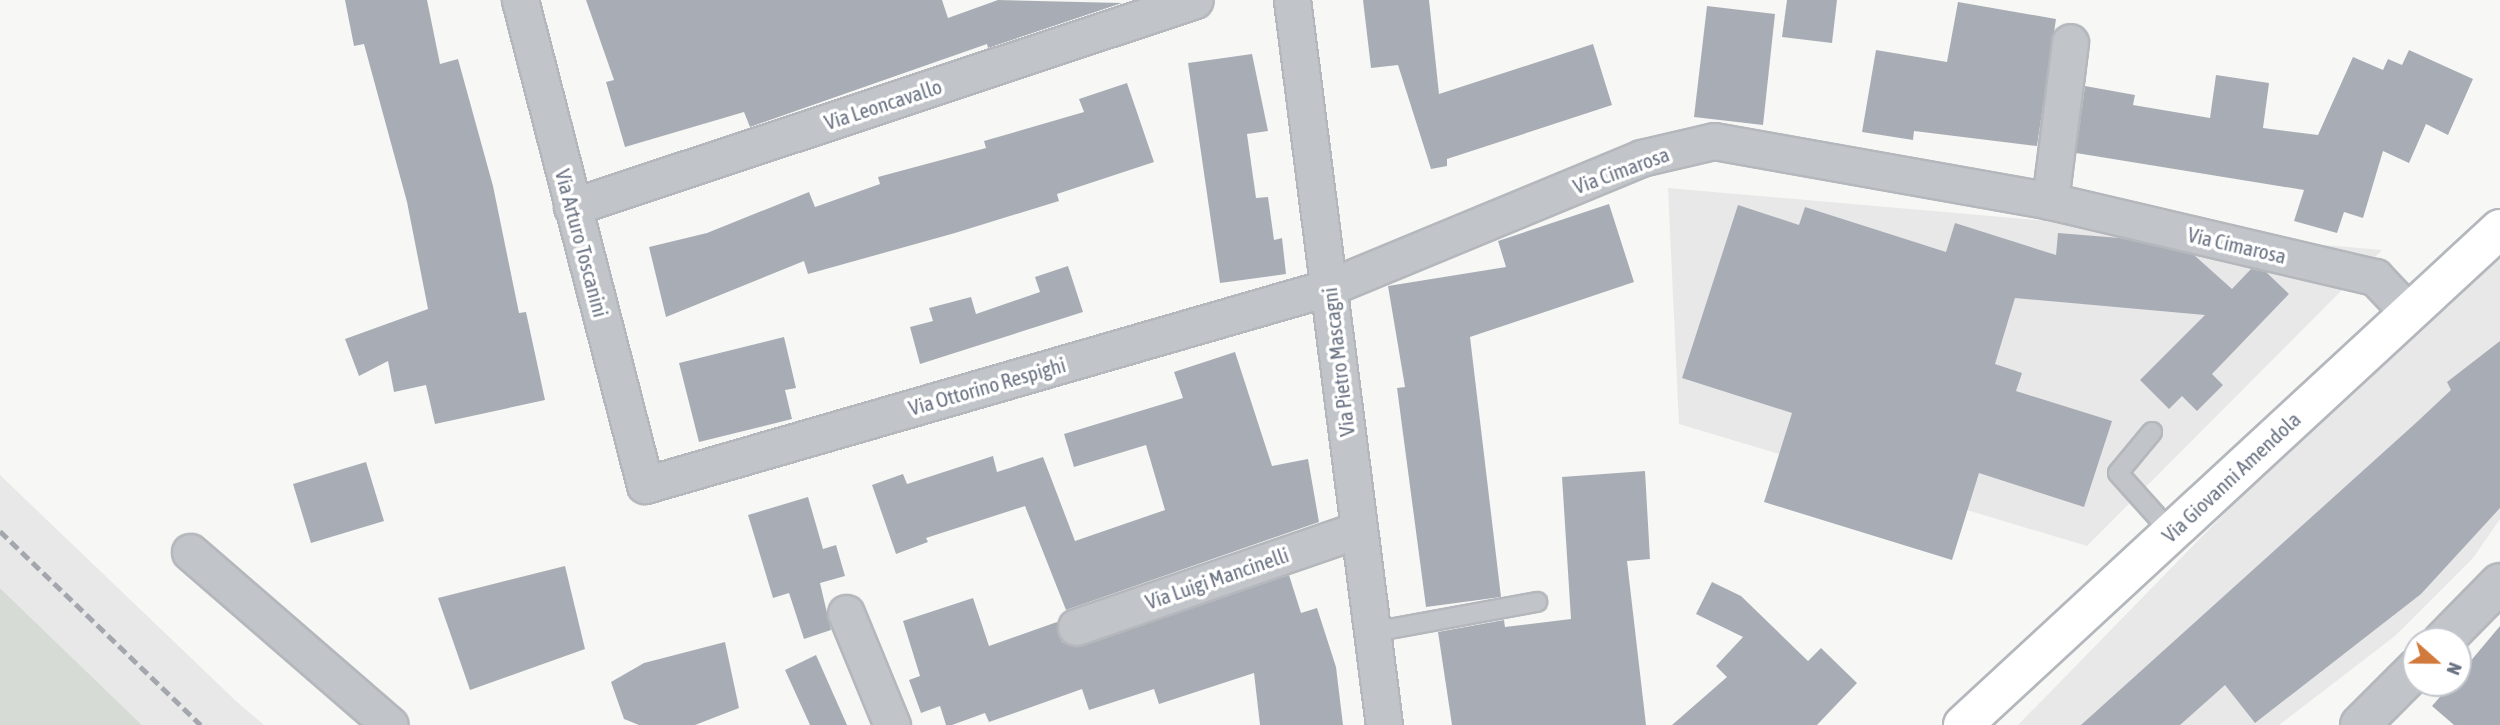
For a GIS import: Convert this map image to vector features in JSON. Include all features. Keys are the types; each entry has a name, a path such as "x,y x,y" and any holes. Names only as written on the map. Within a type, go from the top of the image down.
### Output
{"main road":[{"name":"Via Giovanni Amendola","path":"1963,725 2500,229"}],"street":[{"name":"Via Arturo Toscanini","path":"520,0 645,485"},
{"name":"Via Leoncavallo","path":"572,207 1195,0"},
{"name":"Via Pietro Mascagni","path":"1292,0 1384,725"},
{"path":"2050,201 2070,42"},
{"name":"Via Cimarosa","path":"1330,286 1641,159 1714,141 2050,201 2375,277 2409,313"},
{"name":"Via Ottorino Respighi","path":"645,485 1330,286"},
{"name":"Via Luigi Mancinelli","path":"1076,627 1358,530"},
{"path":"190,552 390,725"},
{"path":"2457,627 2500,583"},
{"path":"846,613 892,725"},
{"path":"2363,724 2402,684"}],"lane":[{"path":"2152,432 2118,472 2171,532"},
{"path":"1373,632 1537,602"}],"shaded area":[{"path":"1668,188 2382,250 2087,546 1679,424"},
{"path":"2500,246 2500,519 2473,558 2395,636 2279,725 2018,725 2381,353"},
{"path":"0,475 264,725 142,725 0,588"},
{"path":"0,588 142,725 0,725"}],"building":[{"path":"345,0 427,0 440,64 458,59 493,186 519,313 526,312 545,400 435,424 426,385 394,392 388,361 359,376 345,339 428,309 407,202 364,44 354,46"},
{"path":"586,0 942,0 948,18 998,0 1122,3 988,48 987,44 750,127 744,112 625,147 606,82 614,80"},
{"path":"1363,0 1429,0 1439,94 1593,44 1612,105 1447,159 1447,166 1431,169 1398,65 1371,68"},
{"path":"1787,0 1837,0 1832,43 1782,37"},
{"path":"1958,2 2056,19 2037,146 1914,131 1913,140 1862,132 1876,50 1947,62"},
{"path":"1707,6 1775,14 1763,125 1694,117"},
{"path":"2409,50 2473,79 2448,135 2426,124 2409,163 2383,151 2363,218 2344,212 2337,233 2294,221 2304,190 2076,153 2085,86 2135,95 2133,105 2210,118 2216,75 2269,83 2263,128 2318,135 2353,57 2383,70 2388,59 2402,65"},
{"path":"1252,54 1268,131 1247,134 1256,198 1268,197 1274,240 1282,238 1286,274 1220,283 1188,63"},
{"path":"1127,83 1154,162 1057,194 1059,201 955,233 808,274 804,261 666,317 649,247 707,233 809,192 815,207 880,184 878,177 986,148 984,141 1084,112 1079,99"},
{"path":"1609,204 1634,282 1470,337 1501,597 1426,607 1397,388 1405,387 1388,286 1506,267 1498,241"},
{"path":"1738,205 1799,225 1805,207 1946,252 1955,223 2056,255 2058,233 2120,238 2194,255 2232,289 2251,269 2266,272 2289,294 2212,374 2223,385 2197,411 2182,396 2169,409 2140,380 2205,315 2015,298 1995,364 2022,373 2016,391 2112,421 2084,507 1979,473 1952,560 1764,502 1792,413 1682,378"},
{"path":"1068,266 1083,312 920,364 910,327 933,321 929,308 971,297 976,314 1040,292 1035,277"},
{"path":"784,337 796,388 785,390 792,419 699,442 679,363"},
{"path":"2500,341 2500,508 2421,594 2255,723 2225,685 2180,725 2081,725 2418,421 2451,390 2447,382"},
{"path":"1235,352 1272,466 1308,459 1319,522 1066,610 1025,506 926,538 928,542 896,554 872,485 903,474 907,484 993,456 997,472 1043,457 1075,541 1165,510 1146,445 1074,467 1064,434 1183,398 1174,372"},
{"path":"366,462 384,521 311,543 293,484"},
{"path":"1645,471 1650,559 1627,561 1646,725 1452,725 1438,632 1504,620 1505,627 1571,619 1562,477"},
{"path":"808,497 823,549 836,545 845,576 820,583 831,630 804,639 789,593 773,598 748,515"},
{"path":"565,566 585,649 470,690 438,598"},
{"path":"1289,575 1301,613 1317,608 1336,667 1343,725 1260,725 1254,673 1159,704 1154,689 1089,710 1082,689 989,722 985,713 952,725 946,725 940,706 921,713 909,680 920,676 903,621 973,598 989,646 1057,622 1062,642 1082,646"},
{"path":"1712,582 1741,596 1808,661 1821,648 1857,683 1817,725 1672,725 1727,677 1716,666 1743,637 1696,614"},
{"path":"2500,626 2500,725 2454,725 2432,706 2440,697 2472,697 2472,659"},
{"path":"725,642 739,708 695,725 639,725 624,719 611,682 644,663"},
{"path":"816,655 847,725 810,725 785,670"}],"railway":[{"path":"0,531 201,725"}]}
